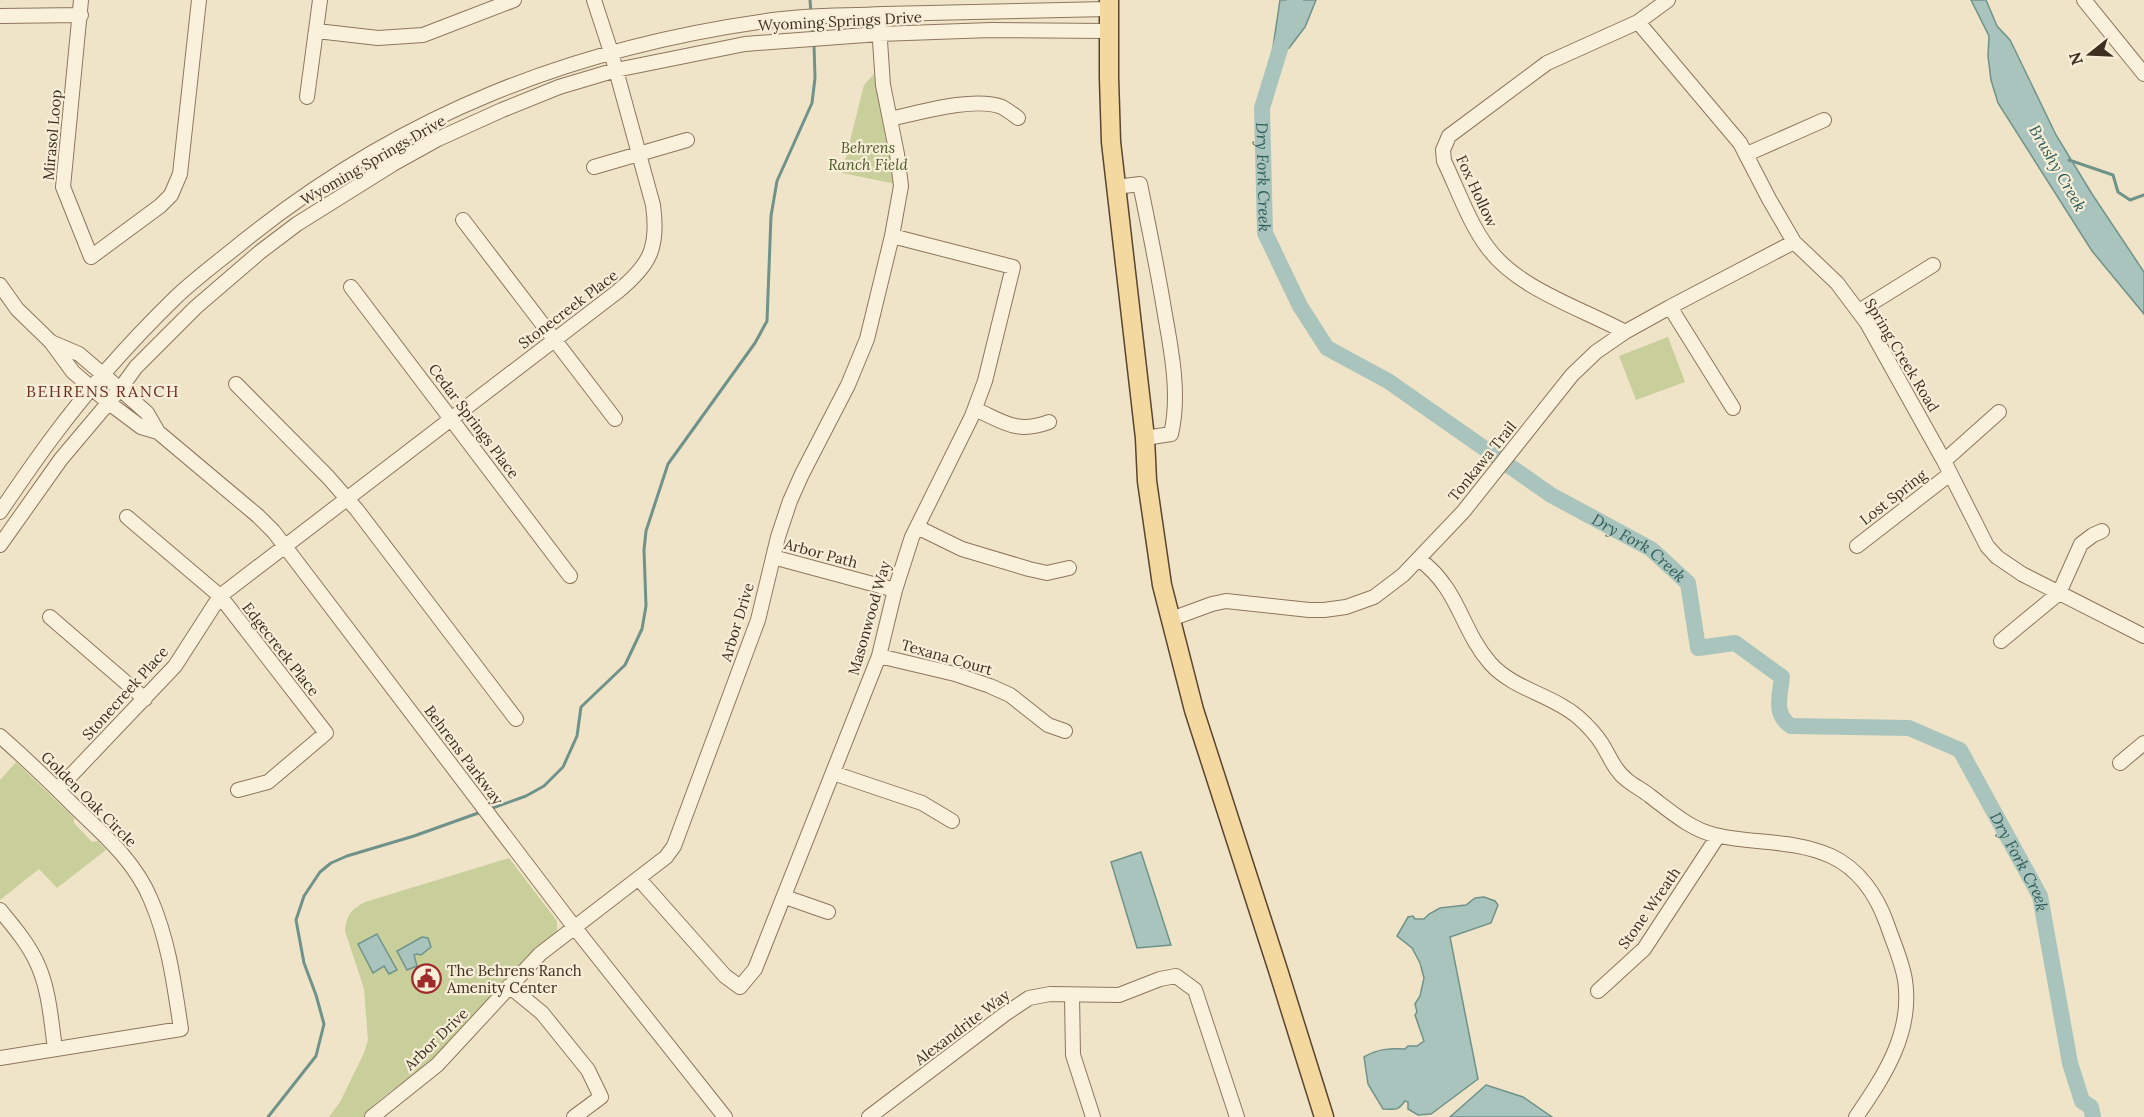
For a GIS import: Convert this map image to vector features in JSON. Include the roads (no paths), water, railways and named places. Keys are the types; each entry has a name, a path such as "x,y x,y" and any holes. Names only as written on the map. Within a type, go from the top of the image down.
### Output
{"main road":[{"path":"1109,4 1109,111 1145,438 1147,481 1162,585 1194,710 1324,1117"}],"street":[{"name":"Mirasol Loop","path":"81,0 63,187 91,257 160,206 171,195 180,174 199,0"},
{"path":"307,96 320,0"},
{"path":"317,31 378,38 423,35 514,0"},
{"name":"Stonecreek Place","path":"58,789 175,666 220,596 634,279 647,261 656,225 653,205 594,0"},
{"name":"Fox Hollow","path":"1625,332 1538,289 1499,261 1480,236 1444,161 1443,150 1449,136 1547,63 1638,22 1668,0"},
{"path":"2084,0 2144,74"},
{"name":"Wyoming Springs Drive","path":"0,512 51,439 102,374 178,295 277,214 333,176 446,112 505,87 610,52 690,33 776,20 843,15 1109,4"},
{"path":"0,16 81,15"},
{"name":"Arbor Drive","path":"372,1117 437,1065 540,954 666,857 681,830 758,620 787,510 802,474 860,360 892,236 901,186 897,154 882,86 878,15"},
{"name":"Spring Creek Road","path":"1638,22 1747,154 1769,200 1794,242 1837,283 1859,311 1890,360 1944,461 1979,533 1997,557 2022,574 2144,636"},
{"name":"Wyoming Springs Drive","path":"0,546 61,459 109,403 136,367 203,300 260,252 306,218 438,139 559,87 616,70 745,44 879,34 991,30 1108,31"},
{"path":"890,119 965,105 992,105 1003,108 1018,118"},
{"path":"1747,154 1824,120"},
{"path":"594,167 687,140"},
{"path":"1116,187 1140,184 1158,272 1172,362 1174,420 1171,434 1145,438"},
{"path":"463,220 615,419"},
{"name":"Masonwood Way","path":"639,879 725,976 740,987 755,969 879,656 906,553 975,409 985,381 1013,267 892,236"},
{"name":"Tonkawa Trail","path":"1171,619 1226,601 1309,610 1346,607 1374,597 1419,559 1470,502 1584,363 1602,347 1670,307 1794,242"},
{"path":"1859,311 1933,265"},
{"name":"Behrens Parkway","path":"0,285 17,309 51,342 73,372 141,427 158,432"},
{"name":"Cedar Springs Place","path":"351,287 570,576"},
{"path":"1670,307 1733,408"},
{"name":"Behrens Parkway","path":"51,342 79,354 120,389 147,413 158,432 258,516 285,545 575,928 725,1117"},
{"path":"236,384 347,497 516,719"},
{"path":"975,409 1025,429 1049,422"},
{"path":"1944,461 1999,412"},
{"name":"Lost Spring","path":"1857,546 1950,474"},
{"name":"Edgecreek Place","path":"127,517 220,596 326,733 268,782 238,790"},
{"path":"917,527 962,549 1029,569 1047,573 1069,568"},
{"path":"2001,641 2059,593 2082,544 2102,531"},
{"name":"Arbor Path","path":"773,557 895,590"},
{"path":"1419,559 1446,586 1474,639 1491,665 1509,680 1575,714 1592,730 1615,768 1627,780 1696,828 1718,836 1794,845 1832,856 1859,877 1877,902 1903,971 1907,995 1903,1027 1890,1064 1856,1117"},
{"path":"50,617 145,699"},
{"name":"Texana Court","path":"879,656 955,674 990,686 1010,695 1048,725 1065,731"},
{"name":"Golden Oak Circle","path":"0,736 105,834 123,855 150,898 171,961 180,1029 0,1058"},
{"path":"2120,763 2144,743"},
{"path":"833,773 922,803 952,821"},
{"name":"Stone Wreath","path":"1598,991 1644,949 1718,836"},
{"path":"785,897 828,912"},
{"path":"0,910 37,962 46,993 55,1049"},
{"name":"Alexandrite Way","path":"869,1117 1029,998 1050,994 1119,995 1160,979 1176,976 1195,990 1237,1117"},
{"path":"509,986 542,1013 588,1070 601,1097 574,1117"},
{"path":"1072,996 1073,1055 1093,1117"}],"water":[{"path":"1280,0 1316,0 1305,27 1289,48 1272,54"},
{"name":"Brushy Creek","path":"1971,0 1986,0 1997,26 2010,40 2056,135 2144,272 2144,314 2092,251 1998,103 1991,80 1988,56 1989,36"},
{"path":"1141,852 1171,945 1137,948 1111,862"},
{"path":"1484,897 1495,901 1498,905 1491,923 1450,937 1478,1079 1431,1114 1418,1115 1408,1109 1408,1102 1405,1101 1398,1108 1383,1109 1368,1084 1364,1057 1374,1052 1417,1046 1424,1041 1415,1015 1417,1012 1415,1004 1420,996 1424,978 1420,963 1412,948 1397,936 1408,917 1424,919 1440,908 1466,905 1475,898"},
{"path":"377,934 397,970 389,974 384,966 373,973 358,944"},
{"path":"422,937 428,938 431,947 421,955 414,955 417,966 407,970 397,951"},
{"path":"1486,1085 1523,1097 1552,1117 1450,1117"}],"waterway":[{"path":"810,0 811,13"},
{"name":"Dry Fork Creek","path":"1295,0 1262,108 1265,233 1300,306 1327,348 1388,381 1551,495 1651,549 1688,583 1698,648 1735,643 1782,677 1780,710 1785,721 1791,726 1909,728 1960,750 2040,896 2070,1063 2082,1101 2091,1107 2093,1117"},
{"path":"812,20 813,34"},
{"path":"490,809 526,796 544,786 563,767 577,736 581,707 625,665 642,629 646,606 644,550 646,531 668,464 755,343 767,321 771,216 777,181 812,103 815,78 814,44"},
{"name":"Brushy Creek","path":"2069,160 2113,175 2118,192 2130,200 2144,195"},
{"path":"268,1117 316,1056 324,1024 304,963 296,920 304,896 320,872 331,863 347,856 414,836 481,812"}],"place":[{"name":"The Behrens Ranch Amenity Center","path":"426,979"}],"district":[{"name":"BEHRENS RANCH","path":"103,391"}],"park label":[{"name":"Behrens Ranch Field","path":"868,156"}]}
